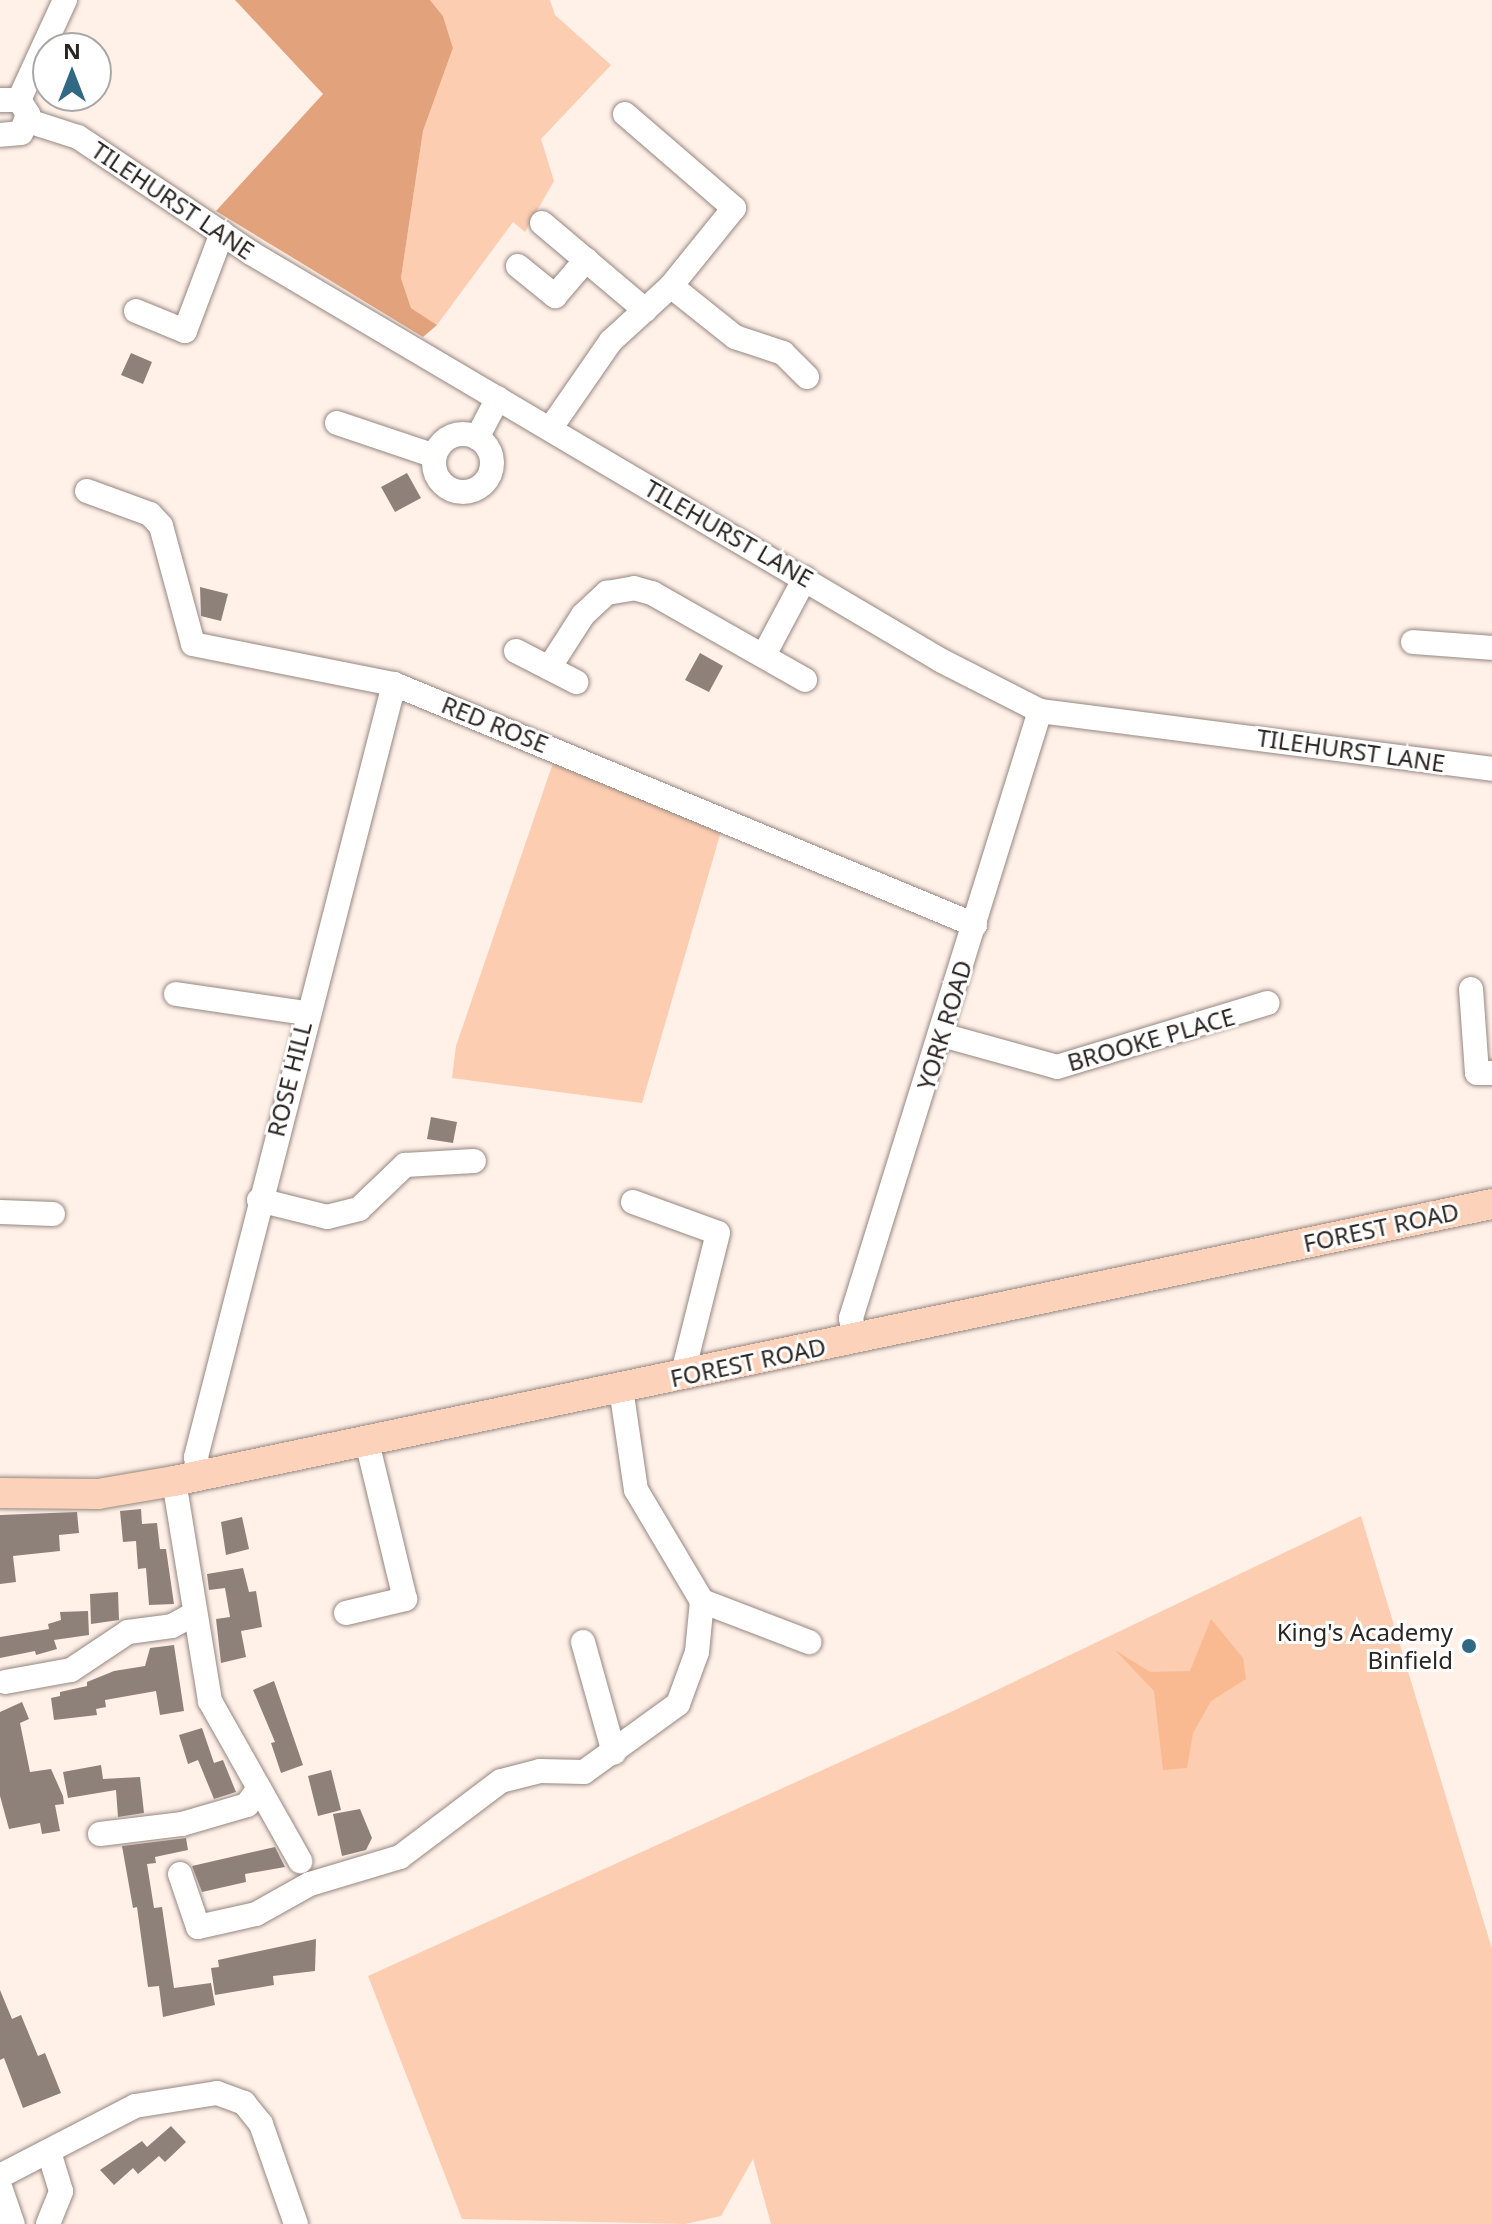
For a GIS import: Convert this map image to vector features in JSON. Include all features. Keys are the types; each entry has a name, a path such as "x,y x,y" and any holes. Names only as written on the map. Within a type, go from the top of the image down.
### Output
{"main road":[{"name":"FOREST ROAD","path":"0,1493 98,1494 187,1478 1492,1204"}],"street":[{"path":"1,144 18,135 16,107 65,0"},
{"name":"TILEHURST LANE","path":"16,107 78,137 222,233 942,661 1040,711 1492,769"},
{"path":"550,429 611,341 671,286 734,208 625,114"},
{"path":"542,223 645,310"},
{"path":"136,311 185,331 222,233"},
{"path":"518,266 555,296 586,260"},
{"path":"671,286 735,337 783,353 807,377"},
{"path":"477,438 498,398"},
{"path":"337,423 435,456"},
{"path":"452,437 477,438 490,452 491,472 470,491 443,484 435,456 452,437"},
{"name":"RED ROSE","path":"87,491 150,514 161,526 193,644 394,684 944,909 975,925"},
{"path":"764,655 805,578"},
{"path":"549,668 583,615 607,593 634,588 652,593 805,680"},
{"path":"1413,642 1492,648"},
{"path":"516,651 576,682"},
{"name":"ROSE HILL","path":"300,1861 210,1701 195,1613 187,1478 196,1457 305,1013 394,684"},
{"name":"YORK ROAD","path":"855,1339 851,1318 986,894 1040,711"},
{"path":"944,909 986,894"},
{"path":"1471,989 1477,1073 1492,1073"},
{"path":"176,994 305,1013"},
{"name":"BROOKE PLACE","path":"942,1035 1057,1067 1268,1003"},
{"path":"259,1200 327,1217 359,1209 405,1165 474,1161"},
{"path":"633,1202 718,1233 682,1376"},
{"path":"0,1212 53,1214"},
{"path":"180,1874 198,1927 256,1914 310,1884 400,1857 501,1781 540,1771 584,1772 678,1704 697,1652 702,1601 636,1490 621,1388"},
{"path":"346,1613 405,1599 367,1442"},
{"path":"702,1601 809,1642"},
{"path":"5,1682 71,1670 128,1632 172,1626 195,1613"},
{"path":"583,1642 614,1753"},
{"path":"100,1834 182,1824 247,1805 258,1789"},
{"path":"0,2176 50,2154 135,2106 217,2093 244,2103 261,2124 296,2224"},
{"path":"48,2224 61,2191 50,2154"},
{"path":"0,2187 13,2224"}],"shaded area":[{"path":"235,0 430,0 443,16 453,48 423,131 401,278 411,308 437,325 423,337 216,211 323,94"},
{"path":"430,0 550,0 555,15 611,65 541,139 554,181 525,232 513,222 437,325 411,308 401,278 423,131 453,48 443,16"},
{"path":"554,760 722,828 642,1103 452,1078 456,1046"},
{"path":"1361,1516 1492,1949 1492,2224 771,2224 753,2159 721,2216 685,2224 462,2219 368,1976 955,1710"},
{"path":"1211,1619 1243,1658 1246,1679 1211,1701 1193,1733 1187,1768 1163,1770 1154,1691 1115,1650 1150,1672 1190,1671"}],"building":[{"path":"131,353 152,362 143,384 121,375"},
{"path":"407,473 421,498 395,512 381,487"},
{"path":"200,587 228,594 221,621 201,616"},
{"path":"700,653 723,666 709,692 685,680"},
{"path":"431,1117 457,1122 453,1143 427,1139"},
{"path":"141,1509 142,1524 157,1523 160,1549 166,1549 174,1604 149,1605 146,1568 138,1569 136,1541 123,1542 120,1511"},
{"path":"77,1512 79,1533 59,1535 60,1551 13,1556 16,1582 0,1584 0,1515"},
{"path":"242,1517 249,1549 226,1555 221,1522"},
{"path":"243,1568 249,1592 256,1591 262,1627 241,1631 246,1657 221,1663 216,1619 230,1617 225,1588 209,1590 207,1574"},
{"path":"118,1592 119,1620 91,1624 90,1594"},
{"path":"88,1611 89,1635 54,1640 57,1649 36,1655 35,1651 0,1658 0,1637 49,1629 48,1624 61,1620 60,1612"},
{"path":"174,1645 184,1711 160,1715 156,1691 105,1700 106,1707 96,1709 97,1715 54,1720 51,1698 60,1696 60,1692 87,1686 87,1682 114,1671 145,1666 150,1648"},
{"path":"274,1681 303,1765 281,1773 271,1743 275,1742 253,1690"},
{"path":"22,1702 29,1719 20,1723 30,1772 51,1769 63,1796 64,1804 55,1805 60,1831 42,1834 40,1823 9,1829 0,1796 0,1712"},
{"path":"202,1728 214,1763 223,1760 236,1792 214,1799 198,1760 188,1764 179,1735"},
{"path":"101,1765 103,1779 140,1777 144,1813 118,1817 116,1790 68,1798 63,1772"},
{"path":"331,1770 341,1810 318,1816 308,1776"},
{"path":"360,1809 372,1838 366,1850 342,1856 333,1814"},
{"path":"186,1838 188,1850 155,1857 156,1863 147,1864 154,1908 162,1907 174,1988 211,1983 215,2005 163,2017 159,1986 148,1987 137,1907 133,1908 122,1846"},
{"path":"275,1847 285,1867 245,1874 246,1882 202,1892 192,1866"},
{"path":"316,1939 315,1971 273,1976 274,1985 215,1995 211,1968 219,1967 218,1960"},
{"path":"0,1990 12,2019 21,2015 38,2056 45,2053 61,2093 23,2108 4,2058 0,2060"},
{"path":"171,2126 186,2142 165,2162 159,2156 138,2174 133,2168 114,2185 100,2170 142,2141 147,2147"}],"place":[{"name":"King's Academy Binfield","path":"1469,1646"}]}
